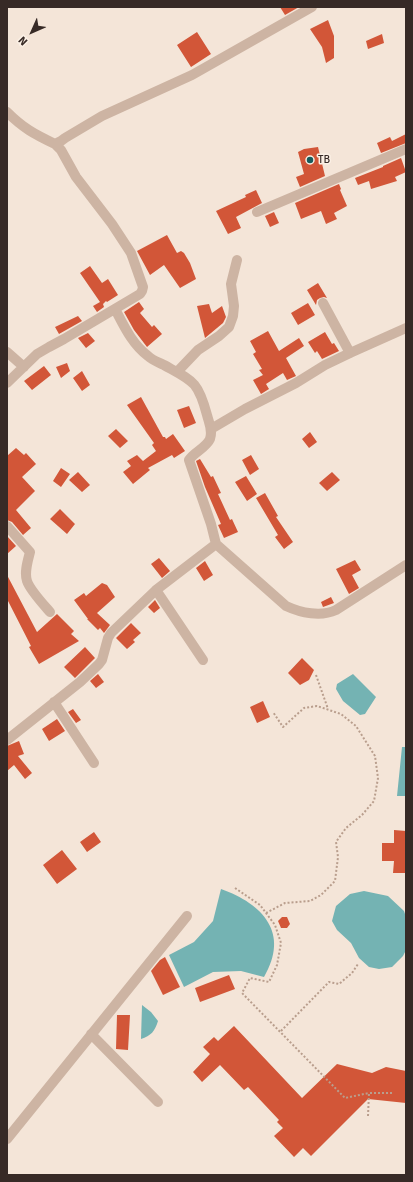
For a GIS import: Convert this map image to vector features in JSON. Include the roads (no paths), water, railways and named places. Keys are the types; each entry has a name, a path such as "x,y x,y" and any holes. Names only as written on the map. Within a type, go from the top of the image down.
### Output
{"street":[{"path":"55,144 102,116 192,75 312,7"},
{"path":"7,112 19,125 55,144 61,150 76,176 112,224 131,253 142,286 142,291 140,294 37,354 7,383"},
{"path":"257,212 406,149"},
{"path":"177,372 198,350 220,336 229,327 234,316 232,284 237,260"},
{"path":"323,303 350,353"},
{"path":"115,309 132,340 148,357 188,378 197,386 203,399 211,429 211,436 207,444 189,460 212,524 216,544 286,606 295,610 321,614 336,610 406,565"},
{"path":"211,429 244,409 280,392 350,353 406,328"},
{"path":"7,352 24,367"},
{"path":"7,526 30,552 27,580 39,599 50,612"},
{"path":"7,740 85,678 102,660 111,632 156,590 216,544"},
{"path":"156,590 204,660"},
{"path":"54,702 94,762"},
{"path":"7,1139 187,916"},
{"path":"91,1034 158,1102"}],"water":[{"path":"353,674 376,697 365,714 360,715 343,701 336,689 337,684"},
{"path":"402,747 406,747 406,796 397,796"},
{"path":"221,889 236,895 249,903 260,912 268,922 273,934 274,947 271,961 264,977 241,971 213,972 184,987 169,955 194,942 213,921"},
{"path":"364,891 388,896 404,911 406,917 406,950 403,956 392,967 379,969 369,967 359,958 351,943 337,930 332,921 336,906 350,894"},
{"path":"142,1005 151,1012 158,1021 152,1033 141,1039"}],"place":[{"name":"TB","path":"310,160"}]}
